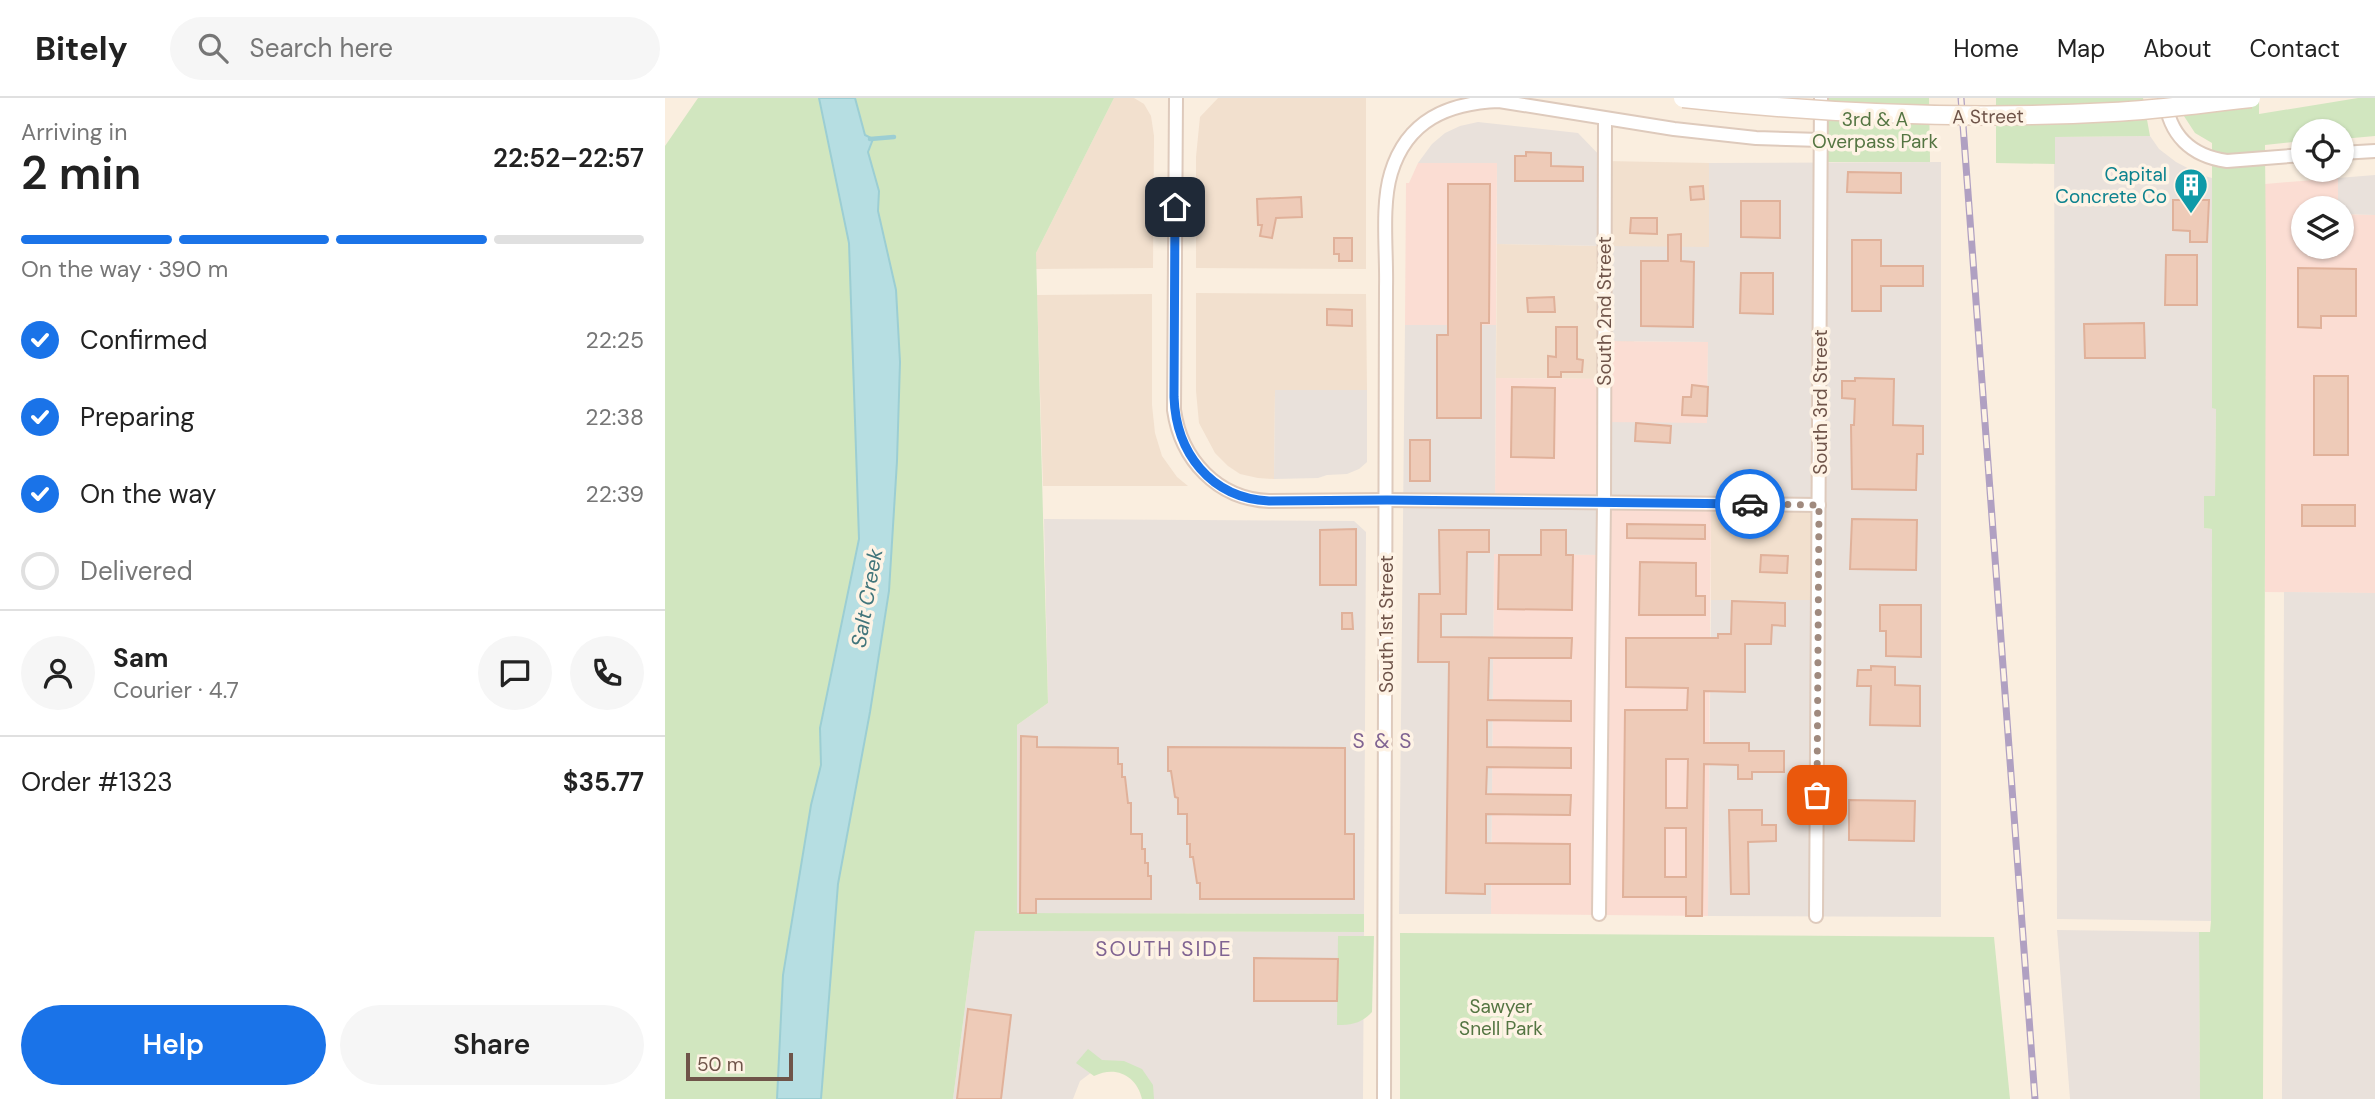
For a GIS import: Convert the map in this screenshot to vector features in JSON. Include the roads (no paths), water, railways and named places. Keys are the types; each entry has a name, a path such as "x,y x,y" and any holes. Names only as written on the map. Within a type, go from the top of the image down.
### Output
{"main road":[{"name":"A Street","path":"1683,98 1843,113 1935,117 2115,112 2251,98"}],"street":[{"path":"1176,98 1176,423 1184,447 1197,466 1236,494 1269,501 1819,505"},
{"name":"South 3rd Street","path":"1816,916 1821,98"},
{"path":"2165,98 2167,114 2174,130 2194,149 2215,159 2227,161 2291,156"},
{"name":"South 1st Street","path":"1384,1099 1387,196 1391,173 1414,133 1433,116 1453,106 1499,101 1605,119"},
{"path":"1605,119 1718,135 1821,141"},
{"name":"South 2nd Street","path":"1599,914 1605,119"},
{"path":"2354,152 2375,151"}],"water":[{"name":"Salt Creek","path":"819,98 855,98 865,135 873,139 868,152 879,191 878,211 896,290 900,362 897,461 889,591 838,884 821,1099 777,1099 783,975 811,805 821,765 820,728 859,539 849,243"}],"waterway":[{"path":"870,139 894,137"}],"railway":[{"path":"1961,98 2035,1099"}],"place":[{"name":"Capital Concrete Co","path":"2191,215"}],"district":[{"name":"S & S","path":"1383,741"},
{"name":"SOUTH SIDE","path":"1164,949"}],"park label":[{"name":"3rd & A Overpass Park","path":"1875,130"},
{"name":"Sawyer Snell Park","path":"1501,1017"}]}
